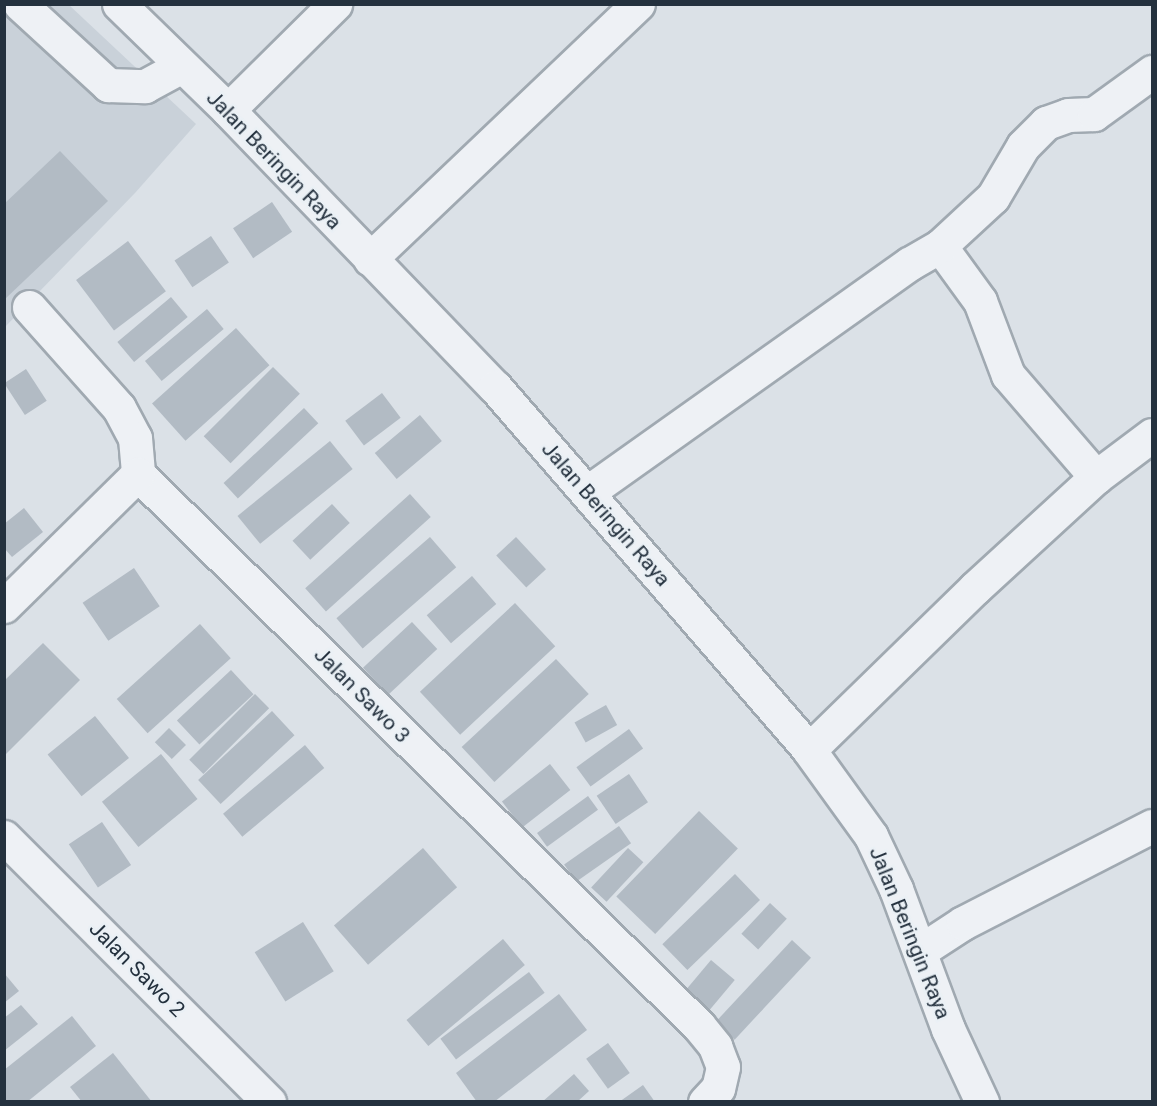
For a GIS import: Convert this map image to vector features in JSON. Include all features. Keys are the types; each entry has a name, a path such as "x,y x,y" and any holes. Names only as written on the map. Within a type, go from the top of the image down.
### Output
{"street":[{"path":"20,4 108,85 145,86 182,66"},
{"name":"Jalan Beringin Raya","path":"119,4 228,110 495,387 809,750 871,837 896,889 948,1029 982,1101"},
{"path":"228,110 335,4"},
{"path":"370,259 638,4"},
{"path":"588,492 890,278 940,246 993,197 1023,146 1046,123 1068,115 1094,114 1152,72"},
{"path":"940,246 980,301 1008,375 1096,477"},
{"path":"4,606 138,474 135,438 119,408 29,307"},
{"path":"809,750 975,588 1096,477 1152,435"},
{"name":"Jalan Sawo 3","path":"138,474 699,1026 715,1046 723,1067 718,1088 705,1101"},
{"path":"920,951 963,923 1152,826"},
{"name":"Jalan Sawo 2","path":"4,837 269,1101"}],"shaded area":[{"path":"5,5 69,5 196,124 135,193 5,327"}],"building":[{"path":"60,151 108,201 4,300 4,204"},
{"path":"272,202 292,232 253,258 233,228"},
{"path":"211,236 229,263 192,287 175,261"},
{"path":"128,241 166,291 114,330 76,280"},
{"path":"171,297 188,317 134,362 117,342"},
{"path":"207,309 224,329 162,381 145,361"},
{"path":"236,328 269,365 185,441 152,404"},
{"path":"273,367 300,394 231,463 204,436"},
{"path":"26,369 47,401 25,415 4,383"},
{"path":"382,393 401,418 364,445 345,421"},
{"path":"304,408 318,423 238,498 224,483"},
{"path":"420,415 442,441 397,479 375,453"},
{"path":"330,441 353,469 260,544 238,516"},
{"path":"410,494 431,517 326,611 305,588"},
{"path":"332,504 350,523 310,560 293,541"},
{"path":"24,508 43,532 12,557 4,548 4,524"},
{"path":"430,537 456,567 363,649 336,618"},
{"path":"516,537 546,569 526,588 496,555"},
{"path":"134,568 160,606 108,641 83,603"},
{"path":"472,576 496,604 451,643 427,615"},
{"path":"515,603 555,646 460,735 420,692"},
{"path":"412,622 437,649 388,695 363,668"},
{"path":"200,624 231,658 148,733 117,699"},
{"path":"43,643 80,680 6,754 4,681"},
{"path":"556,659 589,694 494,782 462,747"},
{"path":"231,670 254,694 199,745 177,720"},
{"path":"255,694 269,708 203,774 189,760"},
{"path":"606,705 617,725 586,743 575,722"},
{"path":"272,711 295,735 221,804 198,780"},
{"path":"95,716 129,758 82,796 48,754"},
{"path":"169,728 186,745 172,759 155,742"},
{"path":"629,729 643,748 591,787 576,767"},
{"path":"305,745 324,768 242,837 223,814"},
{"path":"161,754 198,799 138,847 102,802"},
{"path":"550,764 570,790 522,828 502,802"},
{"path":"629,774 648,802 616,824 597,796"},
{"path":"588,796 598,810 547,847 537,833"},
{"path":"699,811 738,849 655,934 616,897"},
{"path":"102,822 131,865 98,887 69,844"},
{"path":"619,826 631,843 576,882 564,864"},
{"path":"423,848 457,887 368,965 334,925"},
{"path":"628,848 643,862 607,902 591,887"},
{"path":"735,874 760,900 687,970 662,944"},
{"path":"770,903 787,919 758,949 741,934"},
{"path":"303,922 334,971 285,1001 255,952"},
{"path":"503,939 525,965 428,1046 406,1020"},
{"path":"792,940 811,958 735,1040 716,1022"},
{"path":"711,960 735,980 706,1014 682,994"},
{"path":"529,972 545,993 456,1060 440,1039"},
{"path":"4,973 19,991 4,1003"},
{"path":"559,994 587,1030 494,1102 477,1102 456,1073"},
{"path":"21,1005 38,1024 4,1051 4,1018"},
{"path":"72,1016 96,1046 27,1102 7,1102 4,1098 4,1070"},
{"path":"608,1043 630,1073 608,1089 586,1059"},
{"path":"113,1053 152,1102 82,1102 70,1087"},
{"path":"574,1074 589,1091 577,1102 542,1102"},
{"path":"643,1085 655,1102 619,1102"}]}
